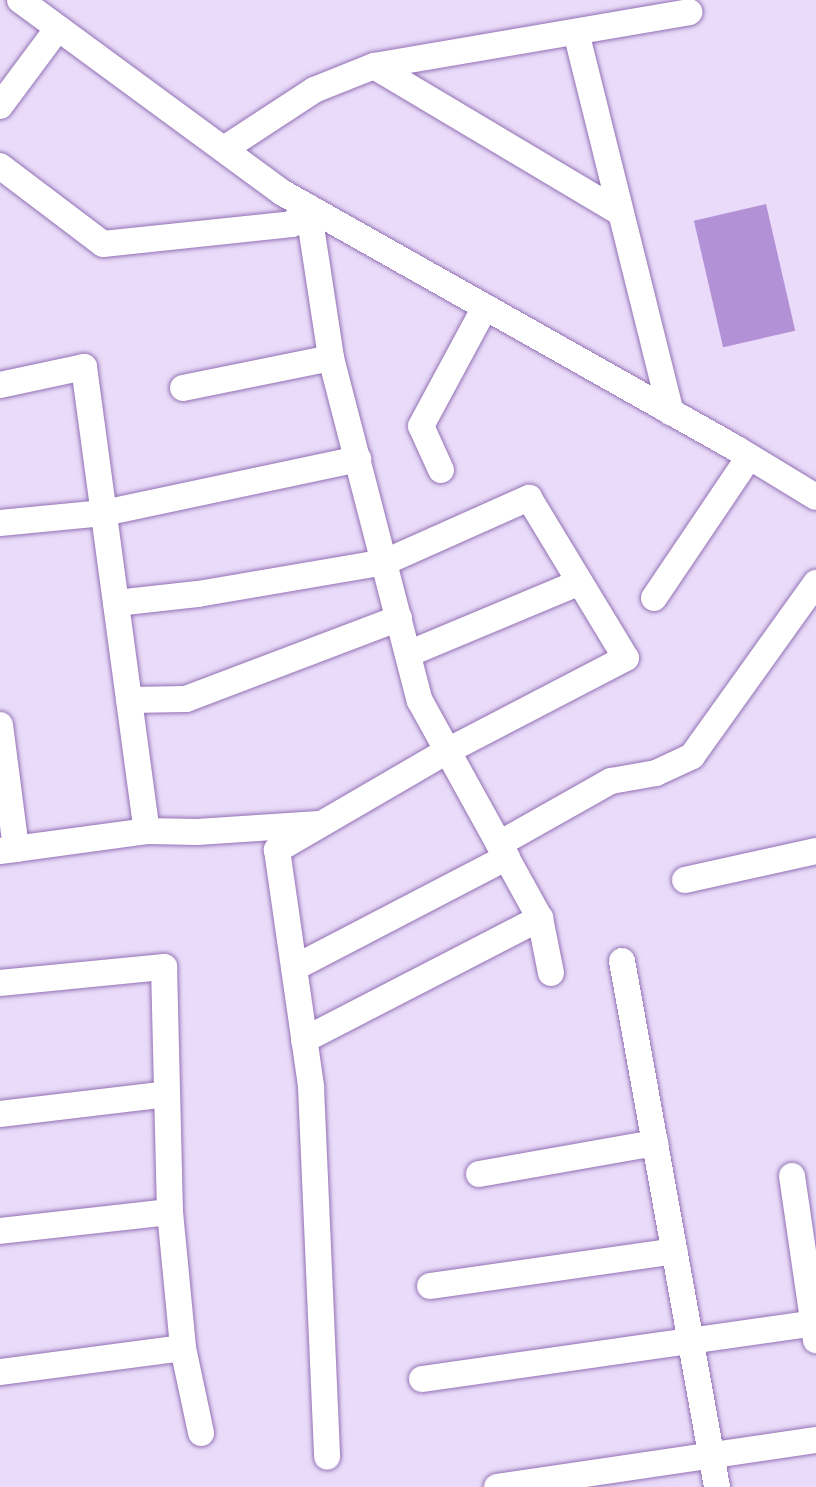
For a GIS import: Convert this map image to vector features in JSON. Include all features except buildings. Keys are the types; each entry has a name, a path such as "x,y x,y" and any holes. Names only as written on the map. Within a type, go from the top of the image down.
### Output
{"street":[{"path":"20,0 283,193 816,497"},
{"path":"224,149 314,90 374,66 689,12"},
{"path":"0,106 58,28"},
{"path":"576,32 671,412"},
{"path":"374,66 621,213"},
{"path":"0,166 103,244 292,224 308,207"},
{"path":"308,207 331,358 420,701 540,918 551,973"},
{"path":"441,470 421,426 485,307"},
{"path":"183,388 331,358"},
{"path":"0,385 84,367 147,831"},
{"path":"654,598 749,457"},
{"path":"0,523 104,513 358,459"},
{"path":"116,603 198,594 385,562 529,498 626,658 447,751 277,850 313,1116 327,1457"},
{"path":"408,654 580,582"},
{"path":"294,968 503,850 611,781 656,773 692,756 816,583"},
{"path":"129,700 186,699 399,618"},
{"path":"0,725 8,850 147,831 197,832 322,824"},
{"path":"685,880 816,851"},
{"path":"304,1040 540,918"},
{"path":"622,961 717,1487"},
{"path":"0,983 164,967 170,1212 183,1348 201,1433"},
{"path":"0,1114 167,1094"},
{"path":"479,1174 655,1143"},
{"path":"422,1379 691,1341 815,1329 792,1176"},
{"path":"0,1231 170,1212"},
{"path":"430,1286 675,1251"},
{"path":"0,1372 183,1348"},
{"path":"497,1487 816,1440"}]}
